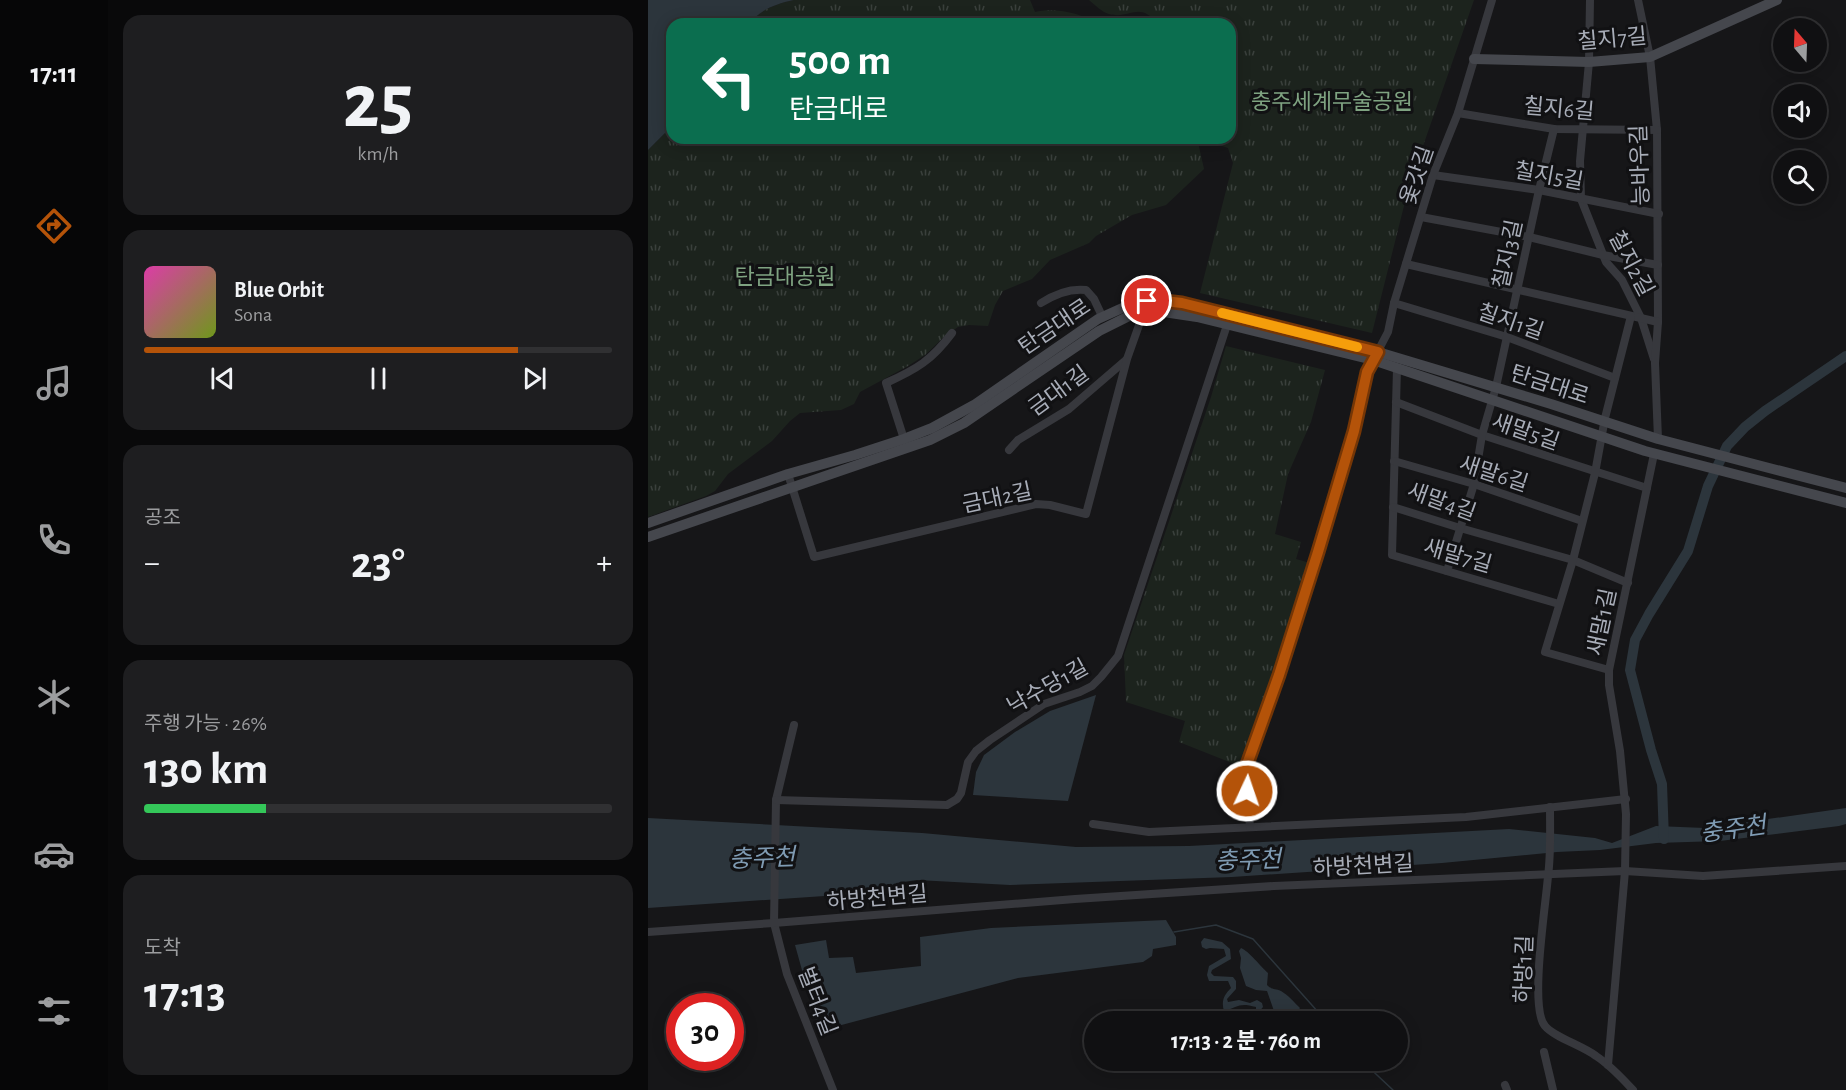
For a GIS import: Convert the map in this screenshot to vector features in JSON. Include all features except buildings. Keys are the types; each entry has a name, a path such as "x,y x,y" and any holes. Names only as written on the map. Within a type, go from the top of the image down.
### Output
{"main road":[{"name":"칠지7길","path":"1474,58 1590,62 1650,57 1778,0"},
{"name":"탄금대로","path":"648,523 788,474 904,439 950,419 974,405 1102,316 1129,305 1155,300 1182,303 1228,320"},
{"name":"탄금대로","path":"648,537 792,486 892,454 949,432 1099,331 1125,317 1144,311 1171,312 1228,320 1376,356 1496,387 1658,439 1846,488"},
{"name":"탄금대로","path":"1376,356 1397,368 1654,454 1846,503"},
{"path":"1654,454 1658,439"}],"street":[{"name":"옻갓길","path":"1250,827 1245,770 1279,675 1318,552 1354,431 1366,376 1388,332 1394,303 1433,175 1458,113 1492,0"},
{"name":"칠지2길","path":"1590,0 1590,62 1580,161 1581,199 1606,262 1622,280 1641,318"},
{"name":"능바우길","path":"1638,0 1650,57 1657,130 1659,214 1658,322 1655,363 1658,439"},
{"name":"칠지6길","path":"1458,113 1554,129 1657,130"},
{"name":"칠지3길","path":"1447,570 1474,484 1482,435 1493,400 1554,129"},
{"name":"칠지5길","path":"1433,175 1539,190 1659,214"},
{"path":"1421,217 1529,237 1603,255 1658,265"},
{"path":"1406,264 1631,316"},
{"path":"1041,303 1064,291 1086,290 1094,298 1102,316"},
{"name":"칠지1길","path":"1394,303 1507,337 1615,378"},
{"name":"금대2길","path":"792,486 814,557 1036,504 1086,514 1127,359 1144,311"},
{"name":"칠지2길","path":"1609,670 1545,652 1573,560 1631,316 1641,318"},
{"path":"1641,318 1658,322"},
{"path":"1641,318 1655,363"},
{"name":"낙수당1길","path":"776,804 947,805 957,799 961,793 968,762 976,751 1044,704 1080,692 1101,677 1118,656 1228,320"},
{"path":"904,439 886,383 913,371 928,361 945,344 952,333"},
{"name":"금대1길","path":"1009,450 1018,440 1069,409 1127,359"},
{"name":"새말4길","path":"1397,368 1393,507 1573,560 1628,583"},
{"name":"새말5길","path":"1396,402 1482,435 1647,488"},
{"name":"새말1길","path":"1608,1065 1625,871 1626,814 1626,799 1611,705 1609,670 1654,454"},
{"name":"새말6길","path":"1394,461 1474,484 1582,521"},
{"path":"788,474 792,486"},
{"name":"새말7길","path":"1393,507 1392,555 1559,604"},
{"name":"벌터4길","path":"794,725 776,804 774,923 787,974 833,1090"},
{"path":"1093,824 1149,832 1466,818 1626,799"},
{"path":"1549,874 1550,807"},
{"name":"하방천변길","path":"648,932 1274,886 1625,871 1702,876 1846,866"},
{"name":"하방1길","path":"1549,874 1539,966 1538,1011 1541,1021 1546,1028 1558,1036 1588,1051 1608,1065 1633,1090"},
{"path":"1544,1052 1553,1090"}],"green space":[{"path":"794,0 1030,0 1035,12 1051,10 1068,12 1086,18 755,18 781,3"},
{"name":"충주세계무술공원","path":"1089,0 1474,0 1409,186 1372,333 1200,293 1233,163 1228,148 1217,144 1236,144 1236,18 1152,18 1140,12 1116,15 1101,10"},
{"name":"탄금대공원","path":"666,132 666,144 1198,144 1204,169 1166,205 1132,215 1096,236 1089,243 1050,260 1032,279 1003,291 995,305 988,326 958,327 925,355 860,392 854,404 841,410 800,413 772,441 728,474 715,491 648,517 648,150"},
{"path":"1226,346 1325,370 1311,422 1288,474 1275,534 1301,542 1296,559 1310,563 1242,767 1179,742 1185,721 1126,702 1124,655"}],"water":[{"path":"648,0 794,0 769,8 755,18 666,18 666,132 648,150"},
{"path":"1096,695 1068,801 973,795 976,772 984,755 1015,732 1050,711"},
{"name":"충주천","path":"1846,808 1846,824 1839,826 1720,841 1656,843 1442,863 1232,877 1010,885 917,880 896,883 896,896 856,901 854,894 648,908 648,818 922,833 1076,847 1189,846 1509,829 1595,838 1612,843 1656,826 1705,828"},
{"path":"1166,920 1176,937 1176,945 1153,949 1152,956 1143,962 1018,978 819,1031 795,945 826,940 829,958 853,957 856,973 921,966 920,937 991,928"},
{"path":"1204,938 1222,942 1230,949 1231,959 1212,970 1211,973 1214,976 1233,977 1236,981 1236,989 1227,999 1228,1002 1239,1000 1250,1003 1257,1000 1262,1003 1263,1007 1260,1011 1256,1011 1256,1007 1242,1005 1224,1011 1224,998 1231,988 1228,981 1209,981 1207,975 1209,966 1226,956 1224,949 1206,949 1202,947 1201,942"},
{"path":"1241,948 1244,950 1268,973 1267,985 1284,993 1300,1008 1298,1011 1274,1011 1267,991 1246,986 1240,968 1239,951"}],"waterway":[{"path":"1664,839 1662,784 1630,670 1635,640 1688,551 1708,486 1727,446 1765,411 1846,356"},
{"path":"1174,932 1216,925 1253,939 1317,1011"},
{"path":"1373,1071 1393,1090"}],"slow traffic":[{"path":"1222,313 1357,347"}],"route":[{"path":"1147,301 1182,303 1378,352 1367,372 1354,431 1318,552 1279,675 1245,770 1247,791"}]}
